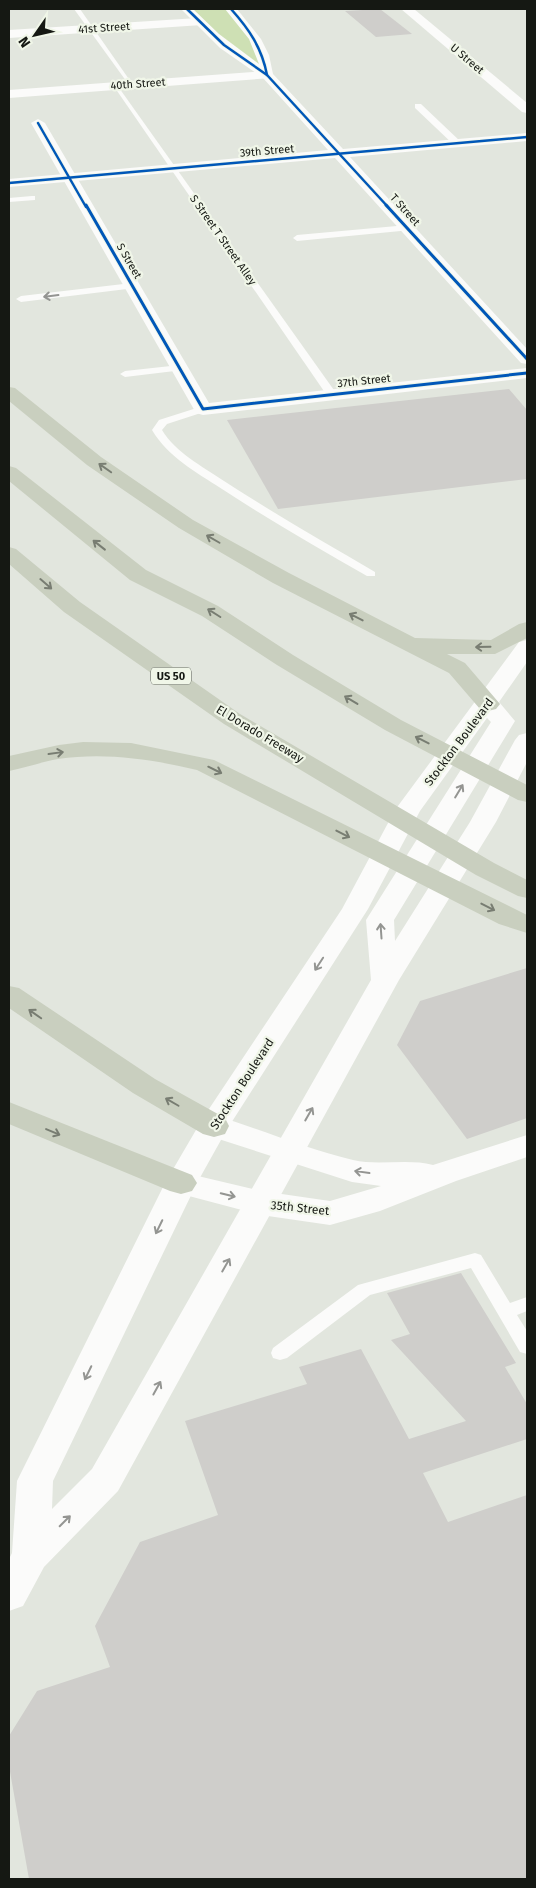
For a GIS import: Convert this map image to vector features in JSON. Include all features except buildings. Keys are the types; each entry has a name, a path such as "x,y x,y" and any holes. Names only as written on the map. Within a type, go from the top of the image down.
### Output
{"highway":[{"path":"9,392 94,460 186,524 281,578 457,668 488,704"},
{"path":"9,472 138,575 210,611 285,660 393,725 527,795"},
{"name":"El Dorado Freeway","path":"9,553 72,607 232,719 485,869 527,890"},
{"path":"399,639 444,647 495,646 527,629"},
{"path":"9,764 53,753 90,749 127,749 162,754 205,765 509,918 527,925"},
{"path":"9,995 136,1080 214,1126"},
{"path":"9,1112 181,1183"}],"street":[{"name":"T Street","path":"187,9 198,22 237,56 267,75 527,359"},
{"path":"232,9 256,37 265,57 267,75"},
{"name":"U Street","path":"407,9 527,110"},
{"name":"41st Street","path":"9,34 198,22"},
{"name":"40th Street","path":"9,94 267,75"},
{"name":"S Street","path":"38,123 204,409"},
{"name":"39th Street","path":"9,183 527,137"},
{"name":"37th Street","path":"204,409 527,373"},
{"name":"Stockton Boulevard","path":"9,1594 35,1481 181,1183 214,1126 355,909 408,810 488,704 527,647"},
{"path":"385,980 380,920 502,721 488,704"},
{"name":"Stockton Boulevard","path":"20,1549 105,1480 261,1203 288,1150 385,980 483,822 527,740"},
{"name":"35th Street","path":"214,1126 316,1161 368,1173 384,1175 445,1173"},
{"name":"35th Street","path":"181,1183 261,1203 330,1213 369,1203 445,1173 527,1146"}],"lane":[{"path":"77,9 131,84"},
{"name":"S Street T Street Alley","path":"115,86 332,395"},
{"path":"418,106 458,144"},
{"path":"9,200 32,198"},
{"path":"297,238 408,228"},
{"path":"21,299 132,286"},
{"path":"125,374 180,368"},
{"path":"204,409 163,422 157,430 162,440 178,454 255,507 371,574"},
{"path":"280,1353 364,1290 476,1260 527,1347"},
{"path":"506,1312 527,1304"}],"green space":[{"path":"192,9 227,9 246,30 263,68 215,35"}],"cycle path":[{"path":"187,9 224,45 267,75 527,359"},
{"path":"231,9 245,24 255,39 262,55 267,75"},
{"path":"38,123 203,409 527,373"},
{"path":"9,183 527,137"}]}
